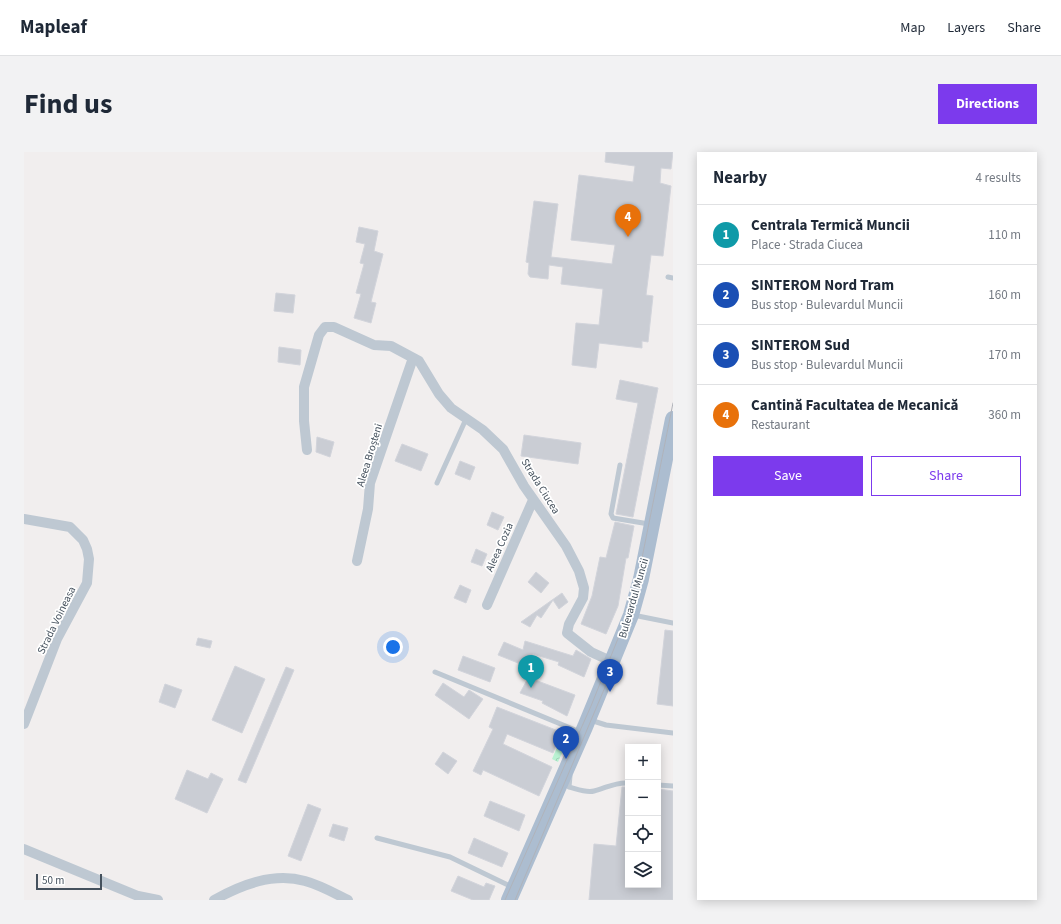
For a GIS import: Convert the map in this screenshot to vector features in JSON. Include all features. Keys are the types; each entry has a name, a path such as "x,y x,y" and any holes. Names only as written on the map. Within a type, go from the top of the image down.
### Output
{"main road":[{"name":"Bulevardul Muncii","path":"512,894 586,724 631,614 641,579 673,419"}],"street":[{"name":"Strada Ciucea","path":"307,450 304,421 304,386 309,365 321,330 324,327 334,326 374,345 391,346 413,358 423,365 444,401 451,408 483,430 503,449 534,500 566,546 579,571 584,593 581,604 569,624 567,633 591,652 612,662"},
{"name":"Aleea Broșteni","path":"357,561 368,509 370,483 413,358"},
{"name":"Aleea Cozia","path":"487,604 534,500"},
{"name":"Strada Voineasa","path":"24,519 70,528 83,540 89,560 86,583 57,639 24,724"},
{"path":"24,849 138,896 158,900"},
{"path":"214,900 245,884 283,879 306,881 348,900"}],"lane":[{"path":"437,483 466,418"},
{"path":"620,465 610,514 613,518 652,525"},
{"path":"631,614 673,623"},
{"path":"435,672 586,724 673,733"},
{"path":"568,766 571,767 569,787 594,791 614,784 625,783"},
{"path":"661,785 673,786"},
{"path":"377,838 450,857 512,894"}],"green space":[{"path":"564,731 570,735 558,762 552,759"}],"building":[{"path":"606,152 673,152 671,169 661,168 660,183 671,186 663,256 651,255 646,295 653,296 648,342 642,341 642,348 599,343 596,368 572,365 576,323 599,325 603,289 561,284 563,267 549,265 548,279 530,277 528,274 529,263 526,262 534,201 558,204 551,257 612,264 615,245 571,240 579,175 633,182 635,166 605,162"},
{"path":"359,227 378,231 374,251 383,254 371,302 376,303 371,323 354,318 361,294 356,293 364,264 360,263 365,244 356,242"},
{"path":"276,293 295,295 293,313 274,311"},
{"path":"279,347 301,350 300,365 278,362"},
{"path":"620,380 658,388 633,517 616,514 638,403 616,399"},
{"path":"524,435 581,443 578,464 521,456"},
{"path":"317,437 334,442 330,457 316,452"},
{"path":"402,444 428,454 421,471 395,461"},
{"path":"460,461 475,467 470,480 455,474"},
{"path":"492,512 504,517 498,530 487,525"},
{"path":"615,522 634,526 628,558 626,558 618,606 606,634 581,624 592,596 600,557 606,558"},
{"path":"476,549 487,554 482,566 471,562"},
{"path":"536,572 549,583 541,593 528,582"},
{"path":"460,585 471,590 466,603 454,598"},
{"path":"562,593 568,602 559,609 553,600 541,618 537,615 530,627 521,622"},
{"path":"665,630 673,631 673,706 657,704"},
{"path":"198,638 212,641 210,648 196,645"},
{"path":"525,641 573,656 576,650 591,659 584,677 558,665 559,662 533,654 528,667 498,655 504,642 523,650"},
{"path":"463,656 495,668 490,682 458,670"},
{"path":"235,666 265,679 242,733 212,720"},
{"path":"286,667 294,670 246,783 238,780"},
{"path":"527,680 534,682 535,680 575,695 567,716 542,703 543,701 520,693"},
{"path":"443,683 464,697 469,690 483,699 469,719 435,695"},
{"path":"165,684 182,690 175,708 159,702"},
{"path":"497,707 561,732 553,753 507,734 503,744 552,767 539,796 483,770 481,775 473,771 493,729 489,727"},
{"path":"443,752 457,761 448,774 435,764"},
{"path":"187,770 208,779 211,773 223,779 207,813 175,799"},
{"path":"622,787 625,787 625,888 661,888 661,789 673,791 673,900 589,900 594,844 616,846"},
{"path":"490,801 525,815 519,831 484,816"},
{"path":"308,804 321,809 301,861 288,856"},
{"path":"333,824 348,828 344,841 329,836"},
{"path":"474,838 508,853 502,867 468,853"},
{"path":"458,876 484,887 486,883 495,886 489,900 473,900 451,891"}],"tram line":[{"path":"505,900 591,706 627,616 638,578 673,403"},
{"path":"515,900 611,673"}],"place":[{"name":"Cantină Facultatea de Mecanică","path":"628,237"},
{"name":"Centrala Termică Muncii","path":"531,688"},
{"name":"SINTEROM Sud","path":"610,692"},
{"name":"SINTEROM Nord Tram","path":"566,759"}]}
